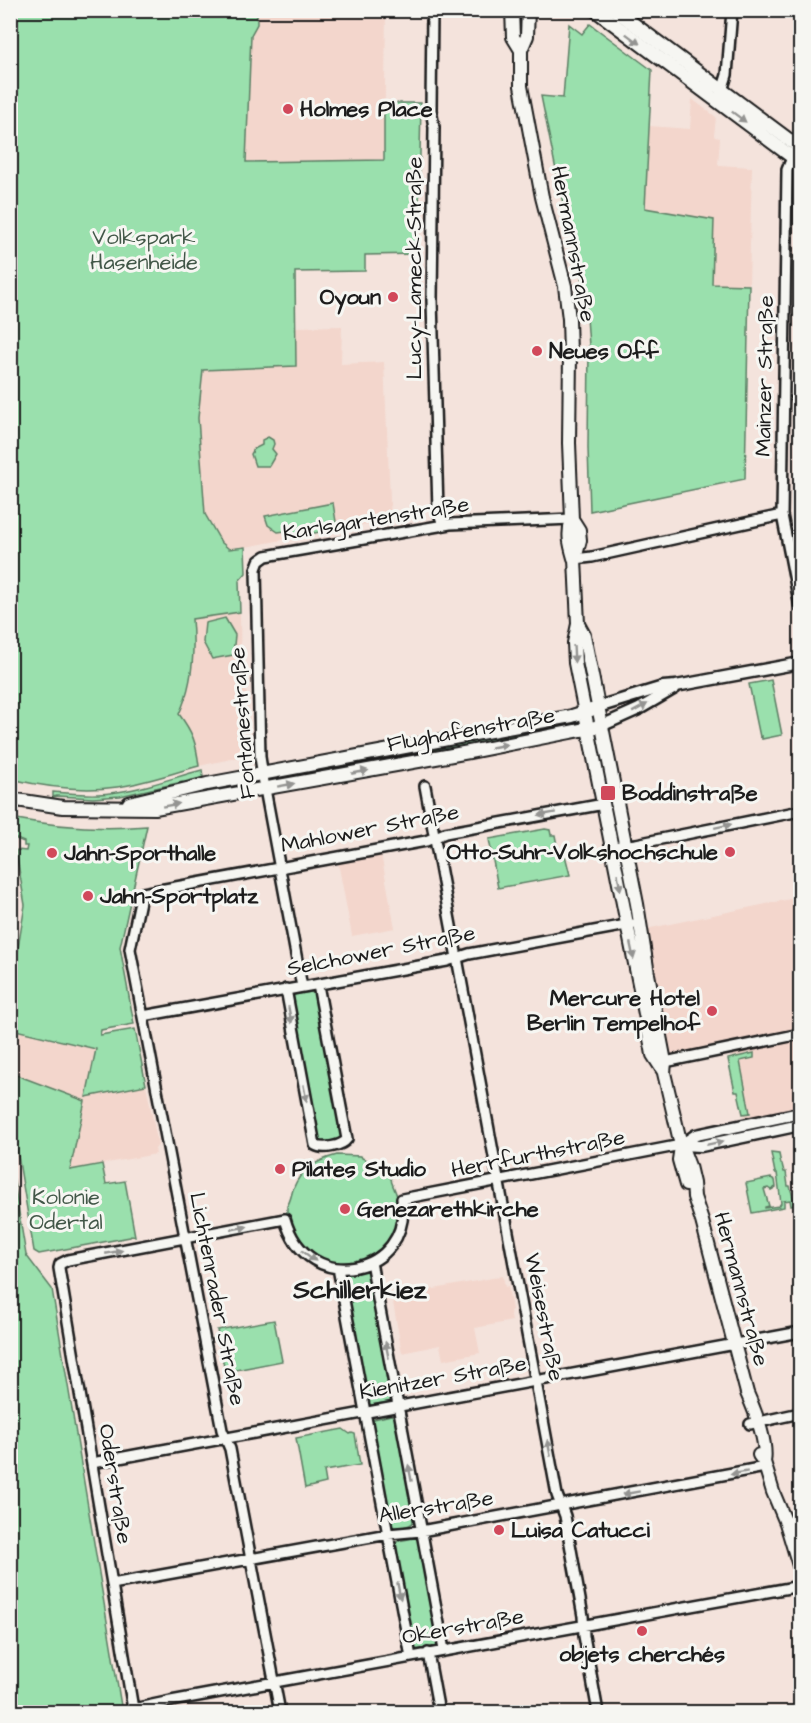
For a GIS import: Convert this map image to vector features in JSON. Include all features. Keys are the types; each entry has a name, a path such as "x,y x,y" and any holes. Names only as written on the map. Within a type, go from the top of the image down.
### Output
{"main road":[{"name":"Hermannstraße","path":"512,10 513,37 520,50"},
{"name":"Hermannstraße","path":"528,10 527,36 520,50 524,105 542,197 562,273 568,311 572,519 568,530 575,559 578,624 574,643 575,663 604,804 619,846 640,922 664,1067 681,1145 692,1175 694,1197 747,1393 745,1403 754,1423 760,1458 786,1523 801,1569"},
{"path":"595,10 720,96 798,154"},
{"path":"615,10 720,96"},
{"name":"Hermannstraße","path":"578,624 584,635 598,707 619,846 627,925 653,1055 664,1067"},
{"name":"Flughafenstraße","path":"116,807 187,788 572,716 598,707"},
{"name":"Flughafenstraße","path":"116,807 155,808 601,726"},
{"path":"304,765 308,781"},
{"path":"10,799 63,807 116,807"}],"street":[{"name":"Lucy-Lameck-Straße","path":"432,10 431,111 434,127 432,309 438,510 443,525"},
{"path":"720,96 727,75 732,10"},
{"name":"Mainzer Straße","path":"798,154 787,170 782,514 801,607"},
{"path":"575,559 782,514"},
{"name":"Karlsgartenstraße","path":"259,561 266,556 443,525 572,519"},
{"name":"Fontanestraße","path":"259,561 256,569 257,683 262,773 302,987"},
{"name":"Flughafenstraße","path":"598,707 663,687 801,663"},
{"name":"Flughafenstraße","path":"601,726 639,709 676,686"},
{"name":"Weisestraße","path":"425,786 557,1495 564,1513 598,1713"},
{"name":"Mahlower Straße","path":"143,893 426,841 445,833 604,804"},
{"path":"619,846 801,811"},
{"name":"Lichtenrader Straße","path":"143,893 130,946 222,1430 230,1449 280,1713"},
{"path":"627,925 640,922"},
{"name":"Selchower Straße","path":"143,1016 447,961 467,954 627,925"},
{"path":"285,989 315,1145 321,1148 343,1144 347,1139 318,985"},
{"path":"664,1067 801,1034"},
{"path":"681,1145 696,1135 801,1113"},
{"path":"681,1145 701,1146 801,1125"},
{"path":"737,1126 739,1138"},
{"name":"Herrfurthstraße","path":"371,1262 385,1252 397,1235 402,1218 402,1199 681,1145"},
{"path":"186,1238 285,1219 292,1239 306,1255 320,1264 352,1268 371,1262 444,1650"},
{"name":"Oderstraße","path":"134,1711 59,1268 60,1264 68,1260 186,1238"},
{"path":"338,1268 411,1657"},
{"name":"Kienitzer Straße","path":"92,1463 801,1332"},
{"path":"754,1423 801,1413"},
{"name":"Allerstraße","path":"112,1584 388,1534 421,1531 764,1465"},
{"path":"786,1523 801,1519"},
{"name":"Okerstraße","path":"134,1711 444,1650 801,1586"},
{"path":"428,1653 439,1713"}],"shaded area":[{"path":"257,11 386,11 384,160 246,162 251,35 257,24"},
{"path":"692,99 716,117 714,135 720,138 718,165 752,167 749,285 712,284 645,208 649,126 690,129"},
{"path":"342,326 341,364 384,362 391,521 337,528 230,550 221,542 205,515 198,418 203,370 296,366 296,327"},
{"path":"798,335 800,335 800,489 796,491"},
{"path":"240,612 241,685 247,693 248,750 240,757 199,766 196,747 179,714 192,672 192,619"},
{"path":"381,854 395,928 352,936 338,862"},
{"path":"800,897 800,1028 755,1037 753,1041 748,1039 737,1041 734,1045 730,1043 670,1057 651,973 654,969 646,929"},
{"path":"10,1029 97,1049 86,1097 146,1085 158,1145 155,1149 156,1154 69,1170 85,1101 11,1073"},
{"path":"800,1039 800,1107 744,1118 731,1053"},
{"path":"503,1276 505,1287 508,1286 512,1321 475,1328 480,1353 443,1360 440,1345 402,1353 392,1297"}],"green space":[{"name":"Volkspark Hasenheide","path":"11,10 257,11 257,24 251,35 246,162 384,160 384,103 421,103 418,254 365,255 365,271 295,272 296,366 203,370 198,418 205,514 221,542 229,549 245,547 246,573 239,581 240,612 192,619 192,668 184,703 179,714 193,738 199,766 117,787 64,788 11,779"},
{"path":"569,24 582,34 590,24 652,70 645,208 714,220 712,284 749,285 745,479 590,511 589,346 585,289 561,195 541,96 563,98"},
{"path":"268,437 273,440 272,449 276,454 269,466 255,466 251,454 254,449 262,445 262,440"},
{"path":"333,503 337,528 293,538 285,531 278,532 268,525 265,516"},
{"path":"225,618 235,635 233,655 212,659 203,642 205,623"},
{"path":"771,680 782,735 762,739 749,684"},
{"path":"570,720 571,726 314,774 310,770"},
{"path":"202,770 203,777 186,784 182,782 120,796 53,797 53,792 96,794 145,787"},
{"path":"11,818 79,827 147,826 120,947 134,1024 101,1030 100,1035 135,1029 146,1085 86,1097 96,1049 11,1029 11,991 25,905 16,852 17,850 26,851 27,846 24,846 24,842 14,838"},
{"path":"550,830 551,835 555,835 559,856 565,855 570,875 498,888 489,839"},
{"path":"311,992 317,995 344,1136 342,1140 320,1144 291,998 294,995"},
{"path":"754,1053 754,1058 740,1061 750,1113 743,1114 738,1092 735,1092 728,1059"},
{"name":"Kolonie Odertal","path":"11,1073 85,1101 70,1170 102,1164 106,1184 125,1181 135,1236 39,1254 34,1251 11,1114"},
{"path":"771,1153 779,1154 794,1201 800,1200 800,1204 791,1206 790,1200 784,1201 784,1207 752,1213 746,1183 771,1178 775,1180 776,1187 771,1190 764,1189 769,1206 765,1208 779,1206 781,1203 777,1173 775,1173"},
{"path":"337,1155 361,1156 383,1170 391,1179 399,1207 393,1234 382,1252 349,1264 326,1261 307,1248 299,1239 287,1215 287,1206 301,1175 317,1163"},
{"path":"11,1164 26,1255 52,1289 122,1712 11,1712"},
{"path":"369,1270 393,1397 389,1402 371,1405 368,1404 343,1274"},
{"path":"274,1320 282,1361 225,1372 217,1330"},
{"path":"391,1415 397,1419 416,1518 409,1525 401,1527 390,1526 371,1423 374,1419"},
{"path":"343,1429 350,1434 355,1434 360,1465 324,1471 326,1483 305,1488 296,1438"},
{"path":"419,1539 438,1644 435,1647 418,1650 412,1647 393,1546 398,1541"}],"place":[{"name":"Holmes Place","path":"288,109"},
{"name":"Oyoun","path":"393,297"},
{"name":"Neues Off","path":"537,351"},
{"name":"Boddinstraße","path":"608,793"},
{"name":"Otto-Suhr-Volkshochschule","path":"730,852"},
{"name":"Jahn-Sporthalle","path":"52,853"},
{"name":"Jahn-Sportplatz","path":"88,896"},
{"name":"Mercure Hotel Berlin Tempelhof","path":"712,1011"},
{"name":"Pilates Studio","path":"280,1169"},
{"name":"Genezarethkirche","path":"345,1209"},
{"name":"Luisa Catucci","path":"499,1530"},
{"name":"objets cherchés","path":"642,1631"}],"district":[{"name":"Schillerkiez","path":"360,1290"}]}
